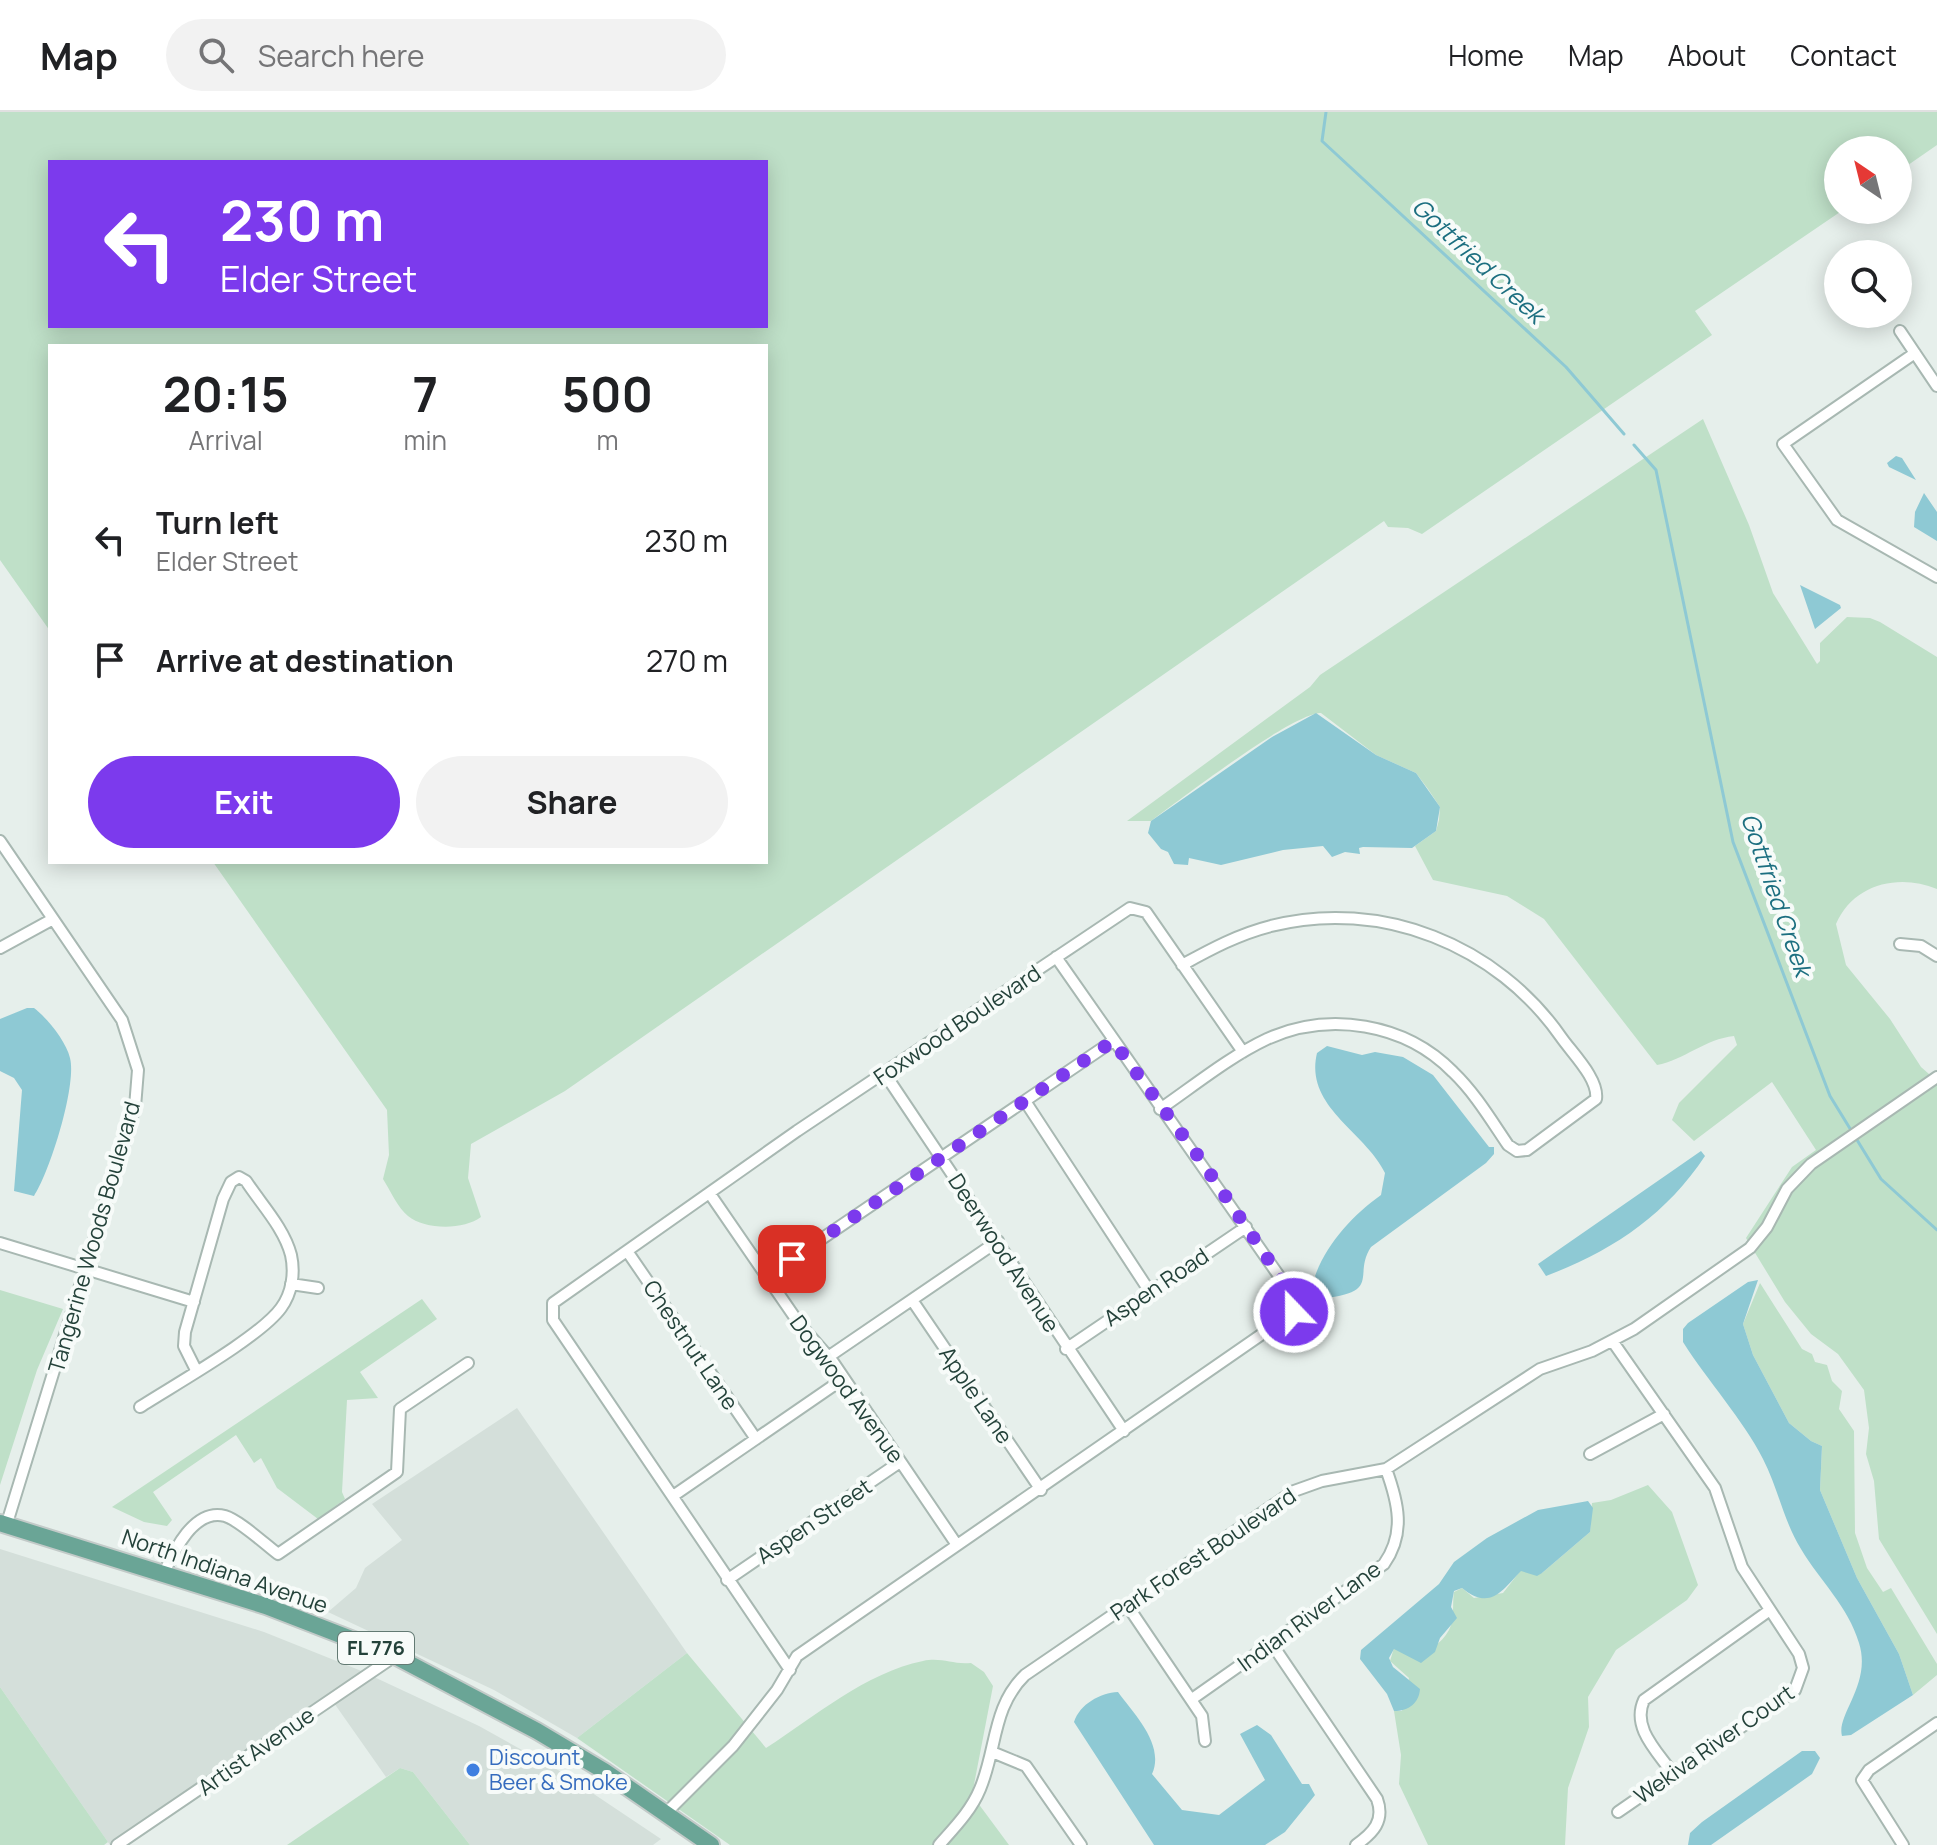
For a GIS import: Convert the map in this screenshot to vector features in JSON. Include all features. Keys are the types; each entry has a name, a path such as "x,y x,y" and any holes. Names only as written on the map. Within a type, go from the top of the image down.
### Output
{"main road":[{"name":"North Indiana Avenue","path":"2,1521 266,1606 395,1656 537,1731 711,1845"}],"street":[{"path":"1900,331 1937,386"},
{"path":"1915,353 1783,444 1837,520 1937,577"},
{"name":"Tangerine Woods Boulevard","path":"0,841 122,1020 138,1070 135,1107 86,1269 2,1521"},
{"path":"1056,957 1127,909 1136,907 1146,912 1243,1052"},
{"path":"0,948 53,919"},
{"path":"1160,1109 1243,1052 1278,1035 1317,1025 1356,1025 1396,1034 1424,1048 1451,1069 1508,1145 1517,1151 1527,1150 1593,1105 1597,1093 1554,1027 1519,988 1472,954 1419,931 1359,919 1300,920 1246,934 1182,965"},
{"path":"1900,944 1921,946 1937,956"},
{"name":"Foxwood Boulevard","path":"666,1813 733,1746 790,1670 797,1656 1294,1312 1293,1296 1056,957 556,1299 551,1314 790,1670"},
{"path":"767,1276 1113,1041"},
{"name":"Deerwood Avenue","path":"885,1074 998,1241 1066,1349 1124,1431"},
{"name":"Park Forest Boulevard","path":"939,1845 971,1806 992,1752 998,1713 1016,1684 1294,1491 1322,1481 1386,1469 1540,1369 1613,1342 1750,1248 1767,1227 1787,1189 1811,1164 1937,1077"},
{"path":"1025,1101 1150,1292"},
{"path":"140,1407 196,1370 273,1317 287,1299 293,1266 286,1241 246,1181 239,1177 231,1182 223,1199 183,1338 187,1356 196,1370"},
{"name":"Dogwood Avenue","path":"710,1194 828,1357 957,1545"},
{"name":"Aspen Road","path":"1066,1349 1246,1227"},
{"path":"828,1357 998,1241"},
{"path":"0,1243 194,1302"},
{"name":"Chestnut Lane","path":"627,1251 756,1439"},
{"path":"291,1284 318,1288"},
{"name":"Apple Lane","path":"912,1300 1041,1490"},
{"name":"Wekiva River Court","path":"1613,1342 1715,1488 1742,1567 1802,1662 1798,1686 1618,1812"},
{"path":"164,1573 178,1540 209,1517 227,1516 278,1554 385,1481 397,1472 400,1409 468,1363"},
{"path":"673,1496 843,1379"},
{"path":"1590,1454 1664,1414"},
{"name":"Aspen Street","path":"727,1580 900,1462"},
{"name":"Indian River Lane","path":"1192,1699 1376,1573 1387,1560 1396,1541 1399,1522 1398,1506 1386,1469"},
{"path":"1127,1605 1202,1716 1205,1741"},
{"path":"1673,1774 1642,1727 1640,1713 1644,1700 1770,1610"},
{"path":"1272,1644 1377,1799 1380,1814 1375,1830 1356,1845"},
{"name":"Artist Avenue","path":"117,1845 395,1656"},
{"path":"1903,1845 1863,1787 1864,1775 1937,1723"},
{"path":"992,1752 1026,1766 1081,1845"}],"shaded area":[{"path":"517,1408 687,1653 577,1738 494,1690 328,1612 356,1588 365,1568 402,1540 372,1504"},
{"path":"0,1549 264,1632 359,1670 479,1726 558,1770 661,1839 653,1845 470,1845 413,1772 400,1768 386,1777 334,1703 128,1845 110,1845 0,1687"}],"green space":[{"path":"0,112 1937,112 1937,145 1912,162 1912,136 1824,136 1824,223 1695,311 1712,335 1422,534 1408,528 1388,527 1384,521 565,1091 471,1144 468,1178 481,1217 455,1226 434,1226 415,1221 398,1204 383,1179 389,1155 387,1110 214,864 768,864 768,344 48,344 48,628 0,560"},
{"path":"1703,419 1749,525 1773,593 1817,664 1820,661 1820,643 1847,617 1870,618 1880,622 1937,657 1937,889 1908,882 1879,886 1854,899 1836,924 1846,965 1890,1019 1921,1067 1937,1081 1937,1634 1879,1539 1874,1481 1866,1454 1869,1428 1864,1390 1838,1354 1811,1334 1785,1302 1746,1238 1792,1167 1816,1150 1772,1082 1694,1141 1672,1120 1679,1103 1737,1045 1734,1036 1657,1065 1544,919 1507,896 1433,880 1415,846 1436,831 1439,820 1440,807 1428,789 1416,773 1376,755 1321,713 1286,727 1262,742 1151,821 1127,821 1310,687 1320,675"},
{"path":"1760,1283 1802,1349 1812,1354 1815,1362 1827,1365 1832,1381 1842,1391 1839,1409 1854,1431 1855,1533 1867,1568 1883,1592 1891,1588 1937,1664 1937,1675 1913,1695 1899,1654 1857,1578 1820,1490 1822,1446 1789,1423 1753,1355 1743,1324"},
{"path":"0,1290 63,1309 37,1370 0,1485"},
{"path":"422,1299 437,1319 360,1372 378,1398 347,1400 342,1492 345,1499 318,1519 277,1488 261,1458 254,1463 236,1435 153,1492 172,1520 167,1526 144,1522 112,1507"},
{"path":"1648,1485 1672,1512 1698,1585 1687,1600 1616,1650 1588,1697 1589,1727 1568,1788 1565,1845 1428,1845 1399,1784 1401,1755 1394,1711 1402,1711 1409,1678 1390,1661 1394,1648 1418,1652 1433,1647 1451,1626 1454,1592 1462,1588 1474,1598 1503,1593 1521,1570 1542,1573 1590,1532 1592,1503 1611,1500"},
{"path":"687,1653 766,1748 881,1675 930,1660 971,1663 984,1672 993,1686 972,1795 1009,1845 730,1845 577,1738"},
{"path":"0,1687 108,1842 104,1845 0,1845"},
{"path":"400,1768 413,1772 470,1845 287,1845"}],"water":[{"path":"1896,456 1902,458 1916,480 1889,467 1887,463"},
{"path":"1924,493 1937,512 1937,541 1914,527 1915,512"},
{"path":"1800,585 1840,605 1841,608 1815,629"},
{"path":"1316,713 1376,755 1416,773 1440,807 1436,831 1412,848 1363,847 1359,848 1360,854 1345,852 1332,857 1323,846 1283,850 1221,865 1189,858 1188,865 1174,864 1168,852 1161,849 1148,833 1151,821 1272,737"},
{"path":"34,1008 45,1018 65,1044 71,1071 61,1128 34,1196 14,1191 22,1090 14,1078 0,1071 0,1019"},
{"path":"1327,1046 1362,1055 1375,1052 1403,1057 1433,1075 1489,1147 1494,1147 1494,1154 1371,1247 1360,1286 1344,1295 1327,1298 1315,1276 1320,1264 1342,1231 1381,1195 1385,1173 1319,1089 1315,1072 1317,1053"},
{"path":"1701,1151 1705,1156 1673,1197 1655,1214 1615,1243 1546,1276 1538,1264"},
{"path":"1758,1280 1743,1324 1753,1355 1789,1423 1822,1446 1820,1490 1857,1578 1899,1654 1913,1695 1851,1735 1842,1736 1842,1728 1861,1672 1862,1658 1854,1630 1841,1605 1795,1539 1755,1445 1683,1342 1683,1329 1688,1323 1748,1282"},
{"path":"1588,1501 1593,1508 1590,1532 1542,1573 1537,1576 1521,1571 1495,1596 1488,1598 1472,1595 1462,1588 1454,1591 1451,1607 1457,1618 1440,1638 1435,1652 1421,1663 1394,1649 1389,1658 1393,1667 1420,1689 1412,1705 1394,1711 1387,1694 1360,1659 1361,1650 1439,1584 1454,1562 1487,1538 1538,1510"},
{"path":"1118,1692 1140,1720 1151,1741 1155,1752 1152,1774 1182,1810 1219,1815 1265,1780 1240,1734 1257,1725 1271,1735 1302,1784 1309,1784 1315,1795 1285,1832 1265,1845 1154,1845 1074,1722 1081,1710 1092,1701"},
{"path":"1802,1751 1815,1751 1820,1758 1812,1774 1711,1845 1688,1845 1690,1833 1702,1822"}],"waterway":[{"name":"Gottfried Creek","path":"1326,112 1322,141 1566,367 1624,434"},
{"name":"Gottfried Creek","path":"1634,445 1656,470 1733,842 1830,1096 1881,1179 1937,1230"}],"place":[{"name":"Discount Beer & Smoke","path":"473,1770"}],"route":[{"path":"792,1259 1113,1041 1160,1109 1198,1156 1293,1296 1294,1312"}]}
